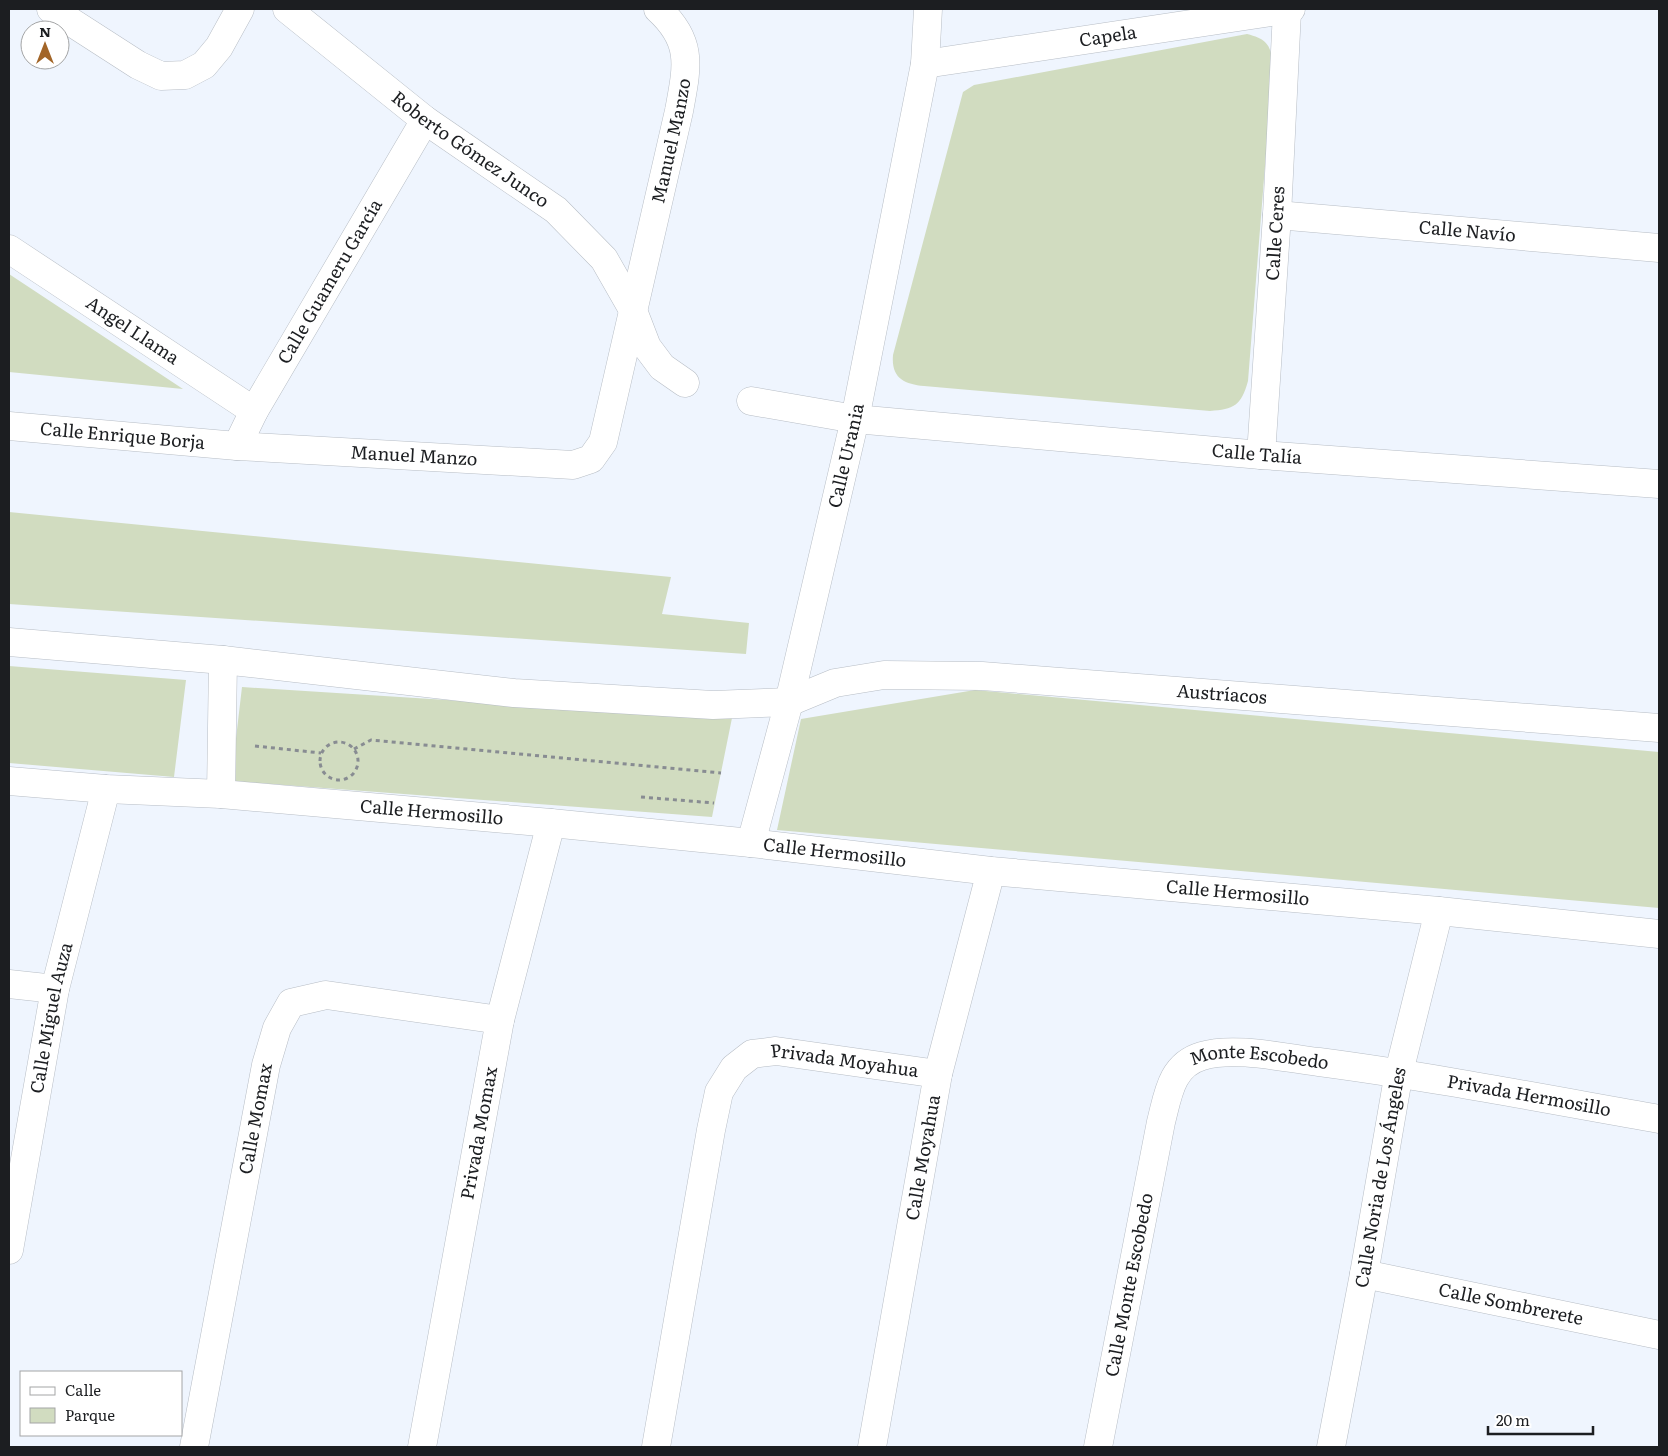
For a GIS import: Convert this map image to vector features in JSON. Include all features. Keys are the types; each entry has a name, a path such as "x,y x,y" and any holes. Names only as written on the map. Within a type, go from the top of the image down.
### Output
{"street":[{"path":"52,9 138,65 161,76 185,75 204,65 219,47 240,9"},
{"name":"Roberto Gómez Junco","path":"287,9 425,120 556,210 604,258 632,308 647,347 662,367 685,383"},
{"name":"Manuel Manzo","path":"237,446 573,465 591,459 603,442 632,308 679,111 686,69 683,44 672,22 658,9"},
{"name":"Calle Urania","path":"751,843 789,702 855,419 925,64 928,9"},
{"name":"Capela","path":"925,64 1289,10"},
{"name":"Calle Ceres","path":"1261,455 1289,10"},
{"name":"Calle Guameru García","path":"237,446 254,411 425,120"},
{"name":"Calle Navío","path":"1277,215 1659,248"},
{"name":"Angel Llama","path":"9,249 254,411"},
{"name":"Calle Talía","path":"751,401 855,419 1261,455 1659,484"},
{"name":"Calle Enrique Borja","path":"9,426 237,446"},
{"path":"9,642 223,660 514,693 713,706 789,702"},
{"path":"221,794 223,660"},
{"name":"Austríacos","path":"789,702 835,683 884,675 982,676 1659,728"},
{"name":"Calle Hermosillo","path":"9,781 106,789 221,794 552,823 751,843 991,871 1659,934"},
{"name":"Calle Miguel Auza","path":"9,1250 55,989 106,789"},
{"name":"Privada Momax","path":"422,1447 500,1020 552,823"},
{"name":"Calle Moyahua","path":"872,1447 938,1074 991,871"},
{"name":"Calle Noria de Los Ángeles","path":"1331,1447 1364,1274 1399,1072 1439,912"},
{"path":"9,984 55,989"},
{"name":"Calle Momax","path":"194,1447 266,1066 277,1028 292,1003 326,995 500,1020"},
{"name":"Privada Moyahua","path":"656,1447 709,1139 719,1092 734,1068 752,1054 776,1052 938,1074"},
{"name":"Monte Escobedo","path":"1161,1122 1170,1086 1180,1067 1202,1056 1238,1052 1399,1072"},
{"name":"Privada Hermosillo","path":"1399,1072 1659,1119"},
{"name":"Calle Monte Escobedo","path":"1098,1447 1161,1122"},
{"name":"Calle Sombrerete","path":"1364,1274 1659,1335"}],"path":[{"path":"354,749 371,740 721,773"},
{"path":"334,742 345,743 354,749 358,758 358,766 355,771 345,778 339,780 331,778 322,770 320,763 321,753 328,745 334,742"},
{"path":"245,744 321,753"}],"green space":[{"path":"1247,34 1259,38 1267,44 1271,52 1273,65 1248,381 1242,396 1235,405 1225,409 1210,411 924,386 910,384 900,378 894,369 893,355 963,92 974,85"},
{"path":"9,274 183,389 9,372"},
{"path":"9,512 671,577 662,614 749,623 746,654 9,604"},
{"path":"9,666 186,680 174,777 9,763"},
{"path":"242,687 732,718 712,817 231,781"},
{"path":"975,690 1659,752 1659,908 777,830 801,719"}]}
